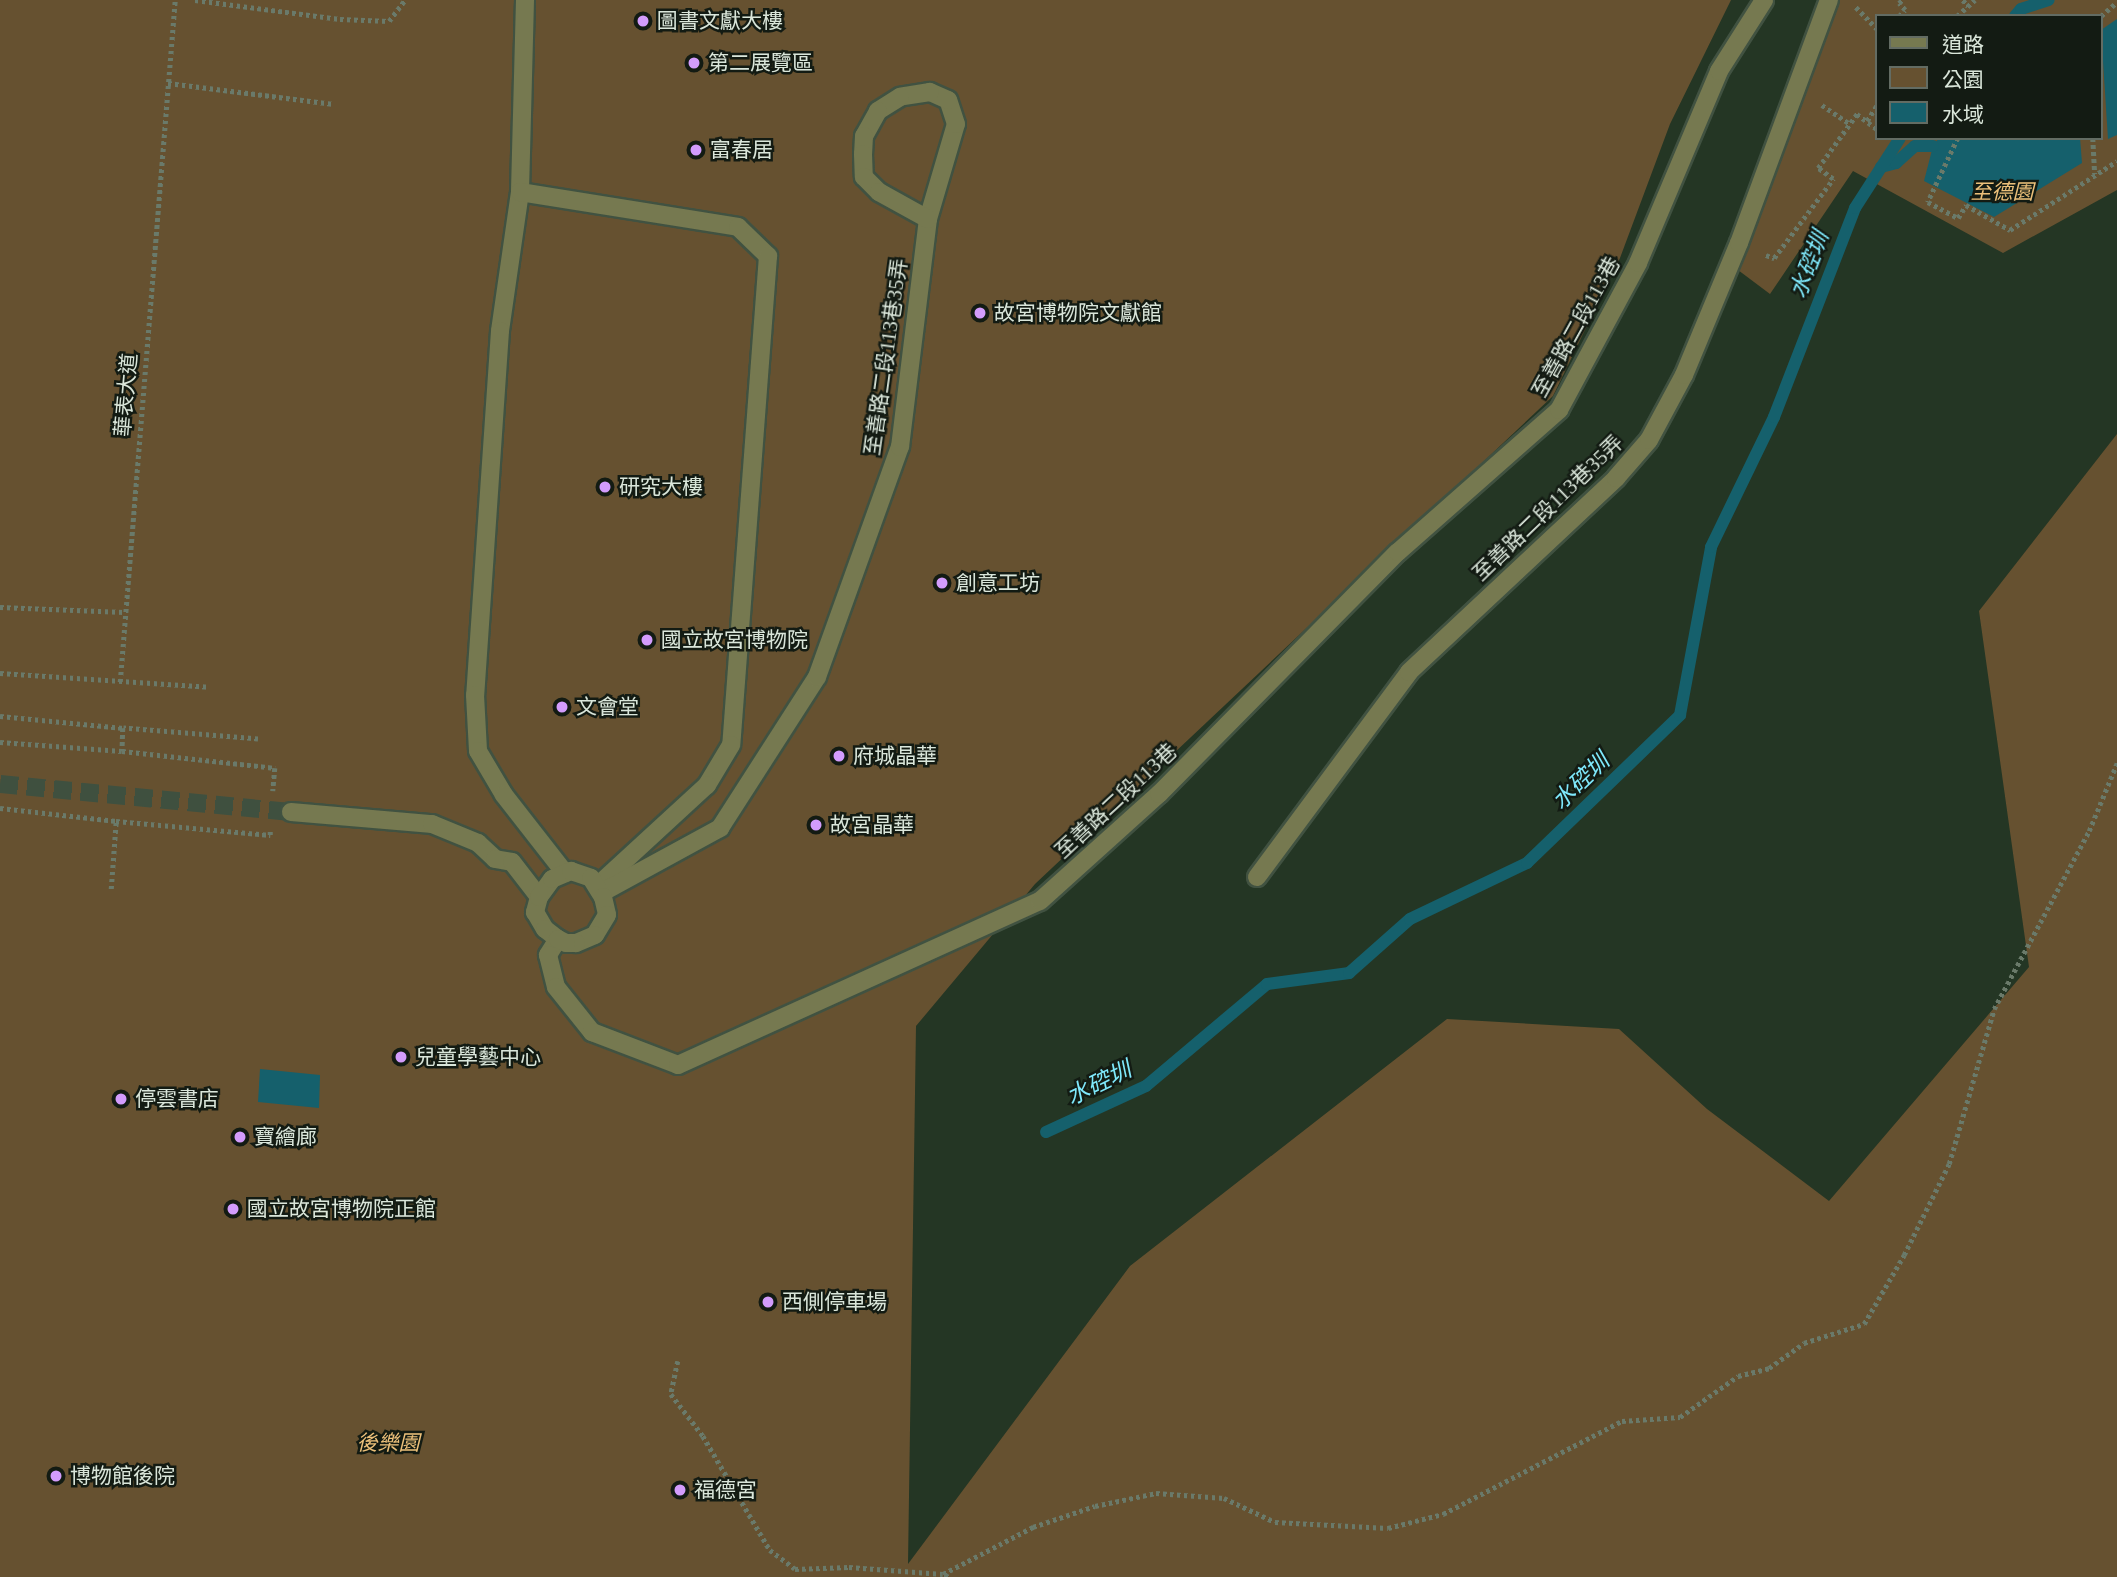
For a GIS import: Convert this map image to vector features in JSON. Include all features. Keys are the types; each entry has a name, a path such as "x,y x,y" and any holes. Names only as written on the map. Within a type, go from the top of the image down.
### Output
{"street":[{"path":"525,0 520,192 500,331 475,695 478,751 504,795 565,873"},
{"name":"至善路二段113巷","path":"558,939 548,955 556,987 592,1032 678,1065 1040,901 1159,794 1398,552 1559,410 1638,263 1719,71 1764,0"},
{"name":"至善路二段113巷35弄","path":"1256,877 1409,672 1616,478 1649,440 1684,375 1798,89 1829,0"},
{"name":"至善路二段113巷35弄","path":"599,889 720,828 817,677 900,447 928,219 957,124 948,100 930,92 900,97 878,111 864,136 863,154 864,177 878,192 928,219"},
{"path":"520,192 738,227 768,256 731,746 707,785 599,889"},
{"path":"291,812 432,824 478,843 495,859 512,862 539,897"},
{"path":"579,872 592,878 599,889 607,915 595,936 576,943 566,943 558,939 545,929 535,912 546,885 565,873 579,872"}],"path":[{"name":"華表大道","path":"120,682 174,0"},
{"path":"194,0 340,19 390,21 405,0"},
{"path":"1849,0 1876,28"},
{"path":"1901,14 1905,10 1899,3 1902,0"},
{"path":"1963,0 1968,6"},
{"path":"1958,14 1975,0"},
{"path":"2103,14 2117,2"},
{"path":"168,83 334,104"},
{"path":"1798,89 1850,124"},
{"path":"1867,121 1876,107"},
{"path":"1774,258 1833,179 1818,168 1857,114 1876,127"},
{"path":"1957,140 1928,202 1958,218 1966,205 2010,230 2117,161"},
{"path":"2093,140 2095,174"},
{"path":"0,607 124,612"},
{"path":"0,673 209,687"},
{"path":"0,716 258,739"},
{"path":"122,751 123,728"},
{"path":"0,742 122,751 275,768 272,802"},
{"path":"678,1360 671,1394 703,1436 770,1550 795,1569 849,1567 945,1575 1033,1527 1095,1506 1156,1493 1224,1497 1275,1522 1388,1528 1443,1514 1622,1422 1680,1417 1738,1376 1769,1368 1804,1343 1864,1324 1905,1255 1949,1164 1994,1009 2089,831 2117,763"},
{"path":"0,808 270,835 271,825"},
{"path":"111,889 116,821"}],"green space":[{"name":"國立故宮博物院","path":"0,0 1731,0 1670,124 1620,258 1553,396 1035,884 916,1026 908,1564 1130,1266 1447,1019 1619,1029 1707,1109 1829,1201 2029,967 1979,611 2117,434 2117,1577 0,1577"},
{"name":"至德園","path":"1838,0 2117,0 2117,190 2003,253 1853,171 1770,294 1738,270"}],"water":[{"path":"2117,19 2117,135 2108,139 2103,61 2103,29"},
{"path":"1938,140 2080,140 2082,163 1994,217 1924,181 1933,146"},
{"path":"260,1069 320,1075 319,1108 258,1102"}],"waterway":[{"path":"2017,14 2021,9 2049,0"},
{"name":"水硿圳","path":"1046,1132 1146,1086 1267,984 1349,973 1410,919 1527,863 1680,715 1711,547 1774,417 1855,208 1899,140"},
{"path":"1881,167 1896,163 1915,146 1933,146"}],"tunnel":[{"path":"0,784 291,812"}],"place":[{"name":"圖書文獻大樓","path":"643,21"},
{"name":"第二展覽區","path":"694,63"},
{"name":"富春居","path":"696,150"},
{"name":"故宮博物院文獻館","path":"980,313"},
{"name":"研究大樓","path":"605,487"},
{"name":"創意工坊","path":"942,583"},
{"name":"國立故宮博物院","path":"647,640"},
{"name":"文會堂","path":"562,707"},
{"name":"府城晶華","path":"839,756"},
{"name":"故宮晶華","path":"816,825"},
{"name":"兒童學藝中心","path":"401,1057"},
{"name":"停雲書店","path":"121,1099"},
{"name":"寶繪廊","path":"240,1137"},
{"name":"國立故宮博物院正館","path":"233,1209"},
{"name":"西側停車場","path":"768,1302"},
{"name":"博物館後院","path":"56,1476"},
{"name":"福德宮","path":"680,1490"}],"park label":[{"name":"後樂園","path":"388,1443"}]}
